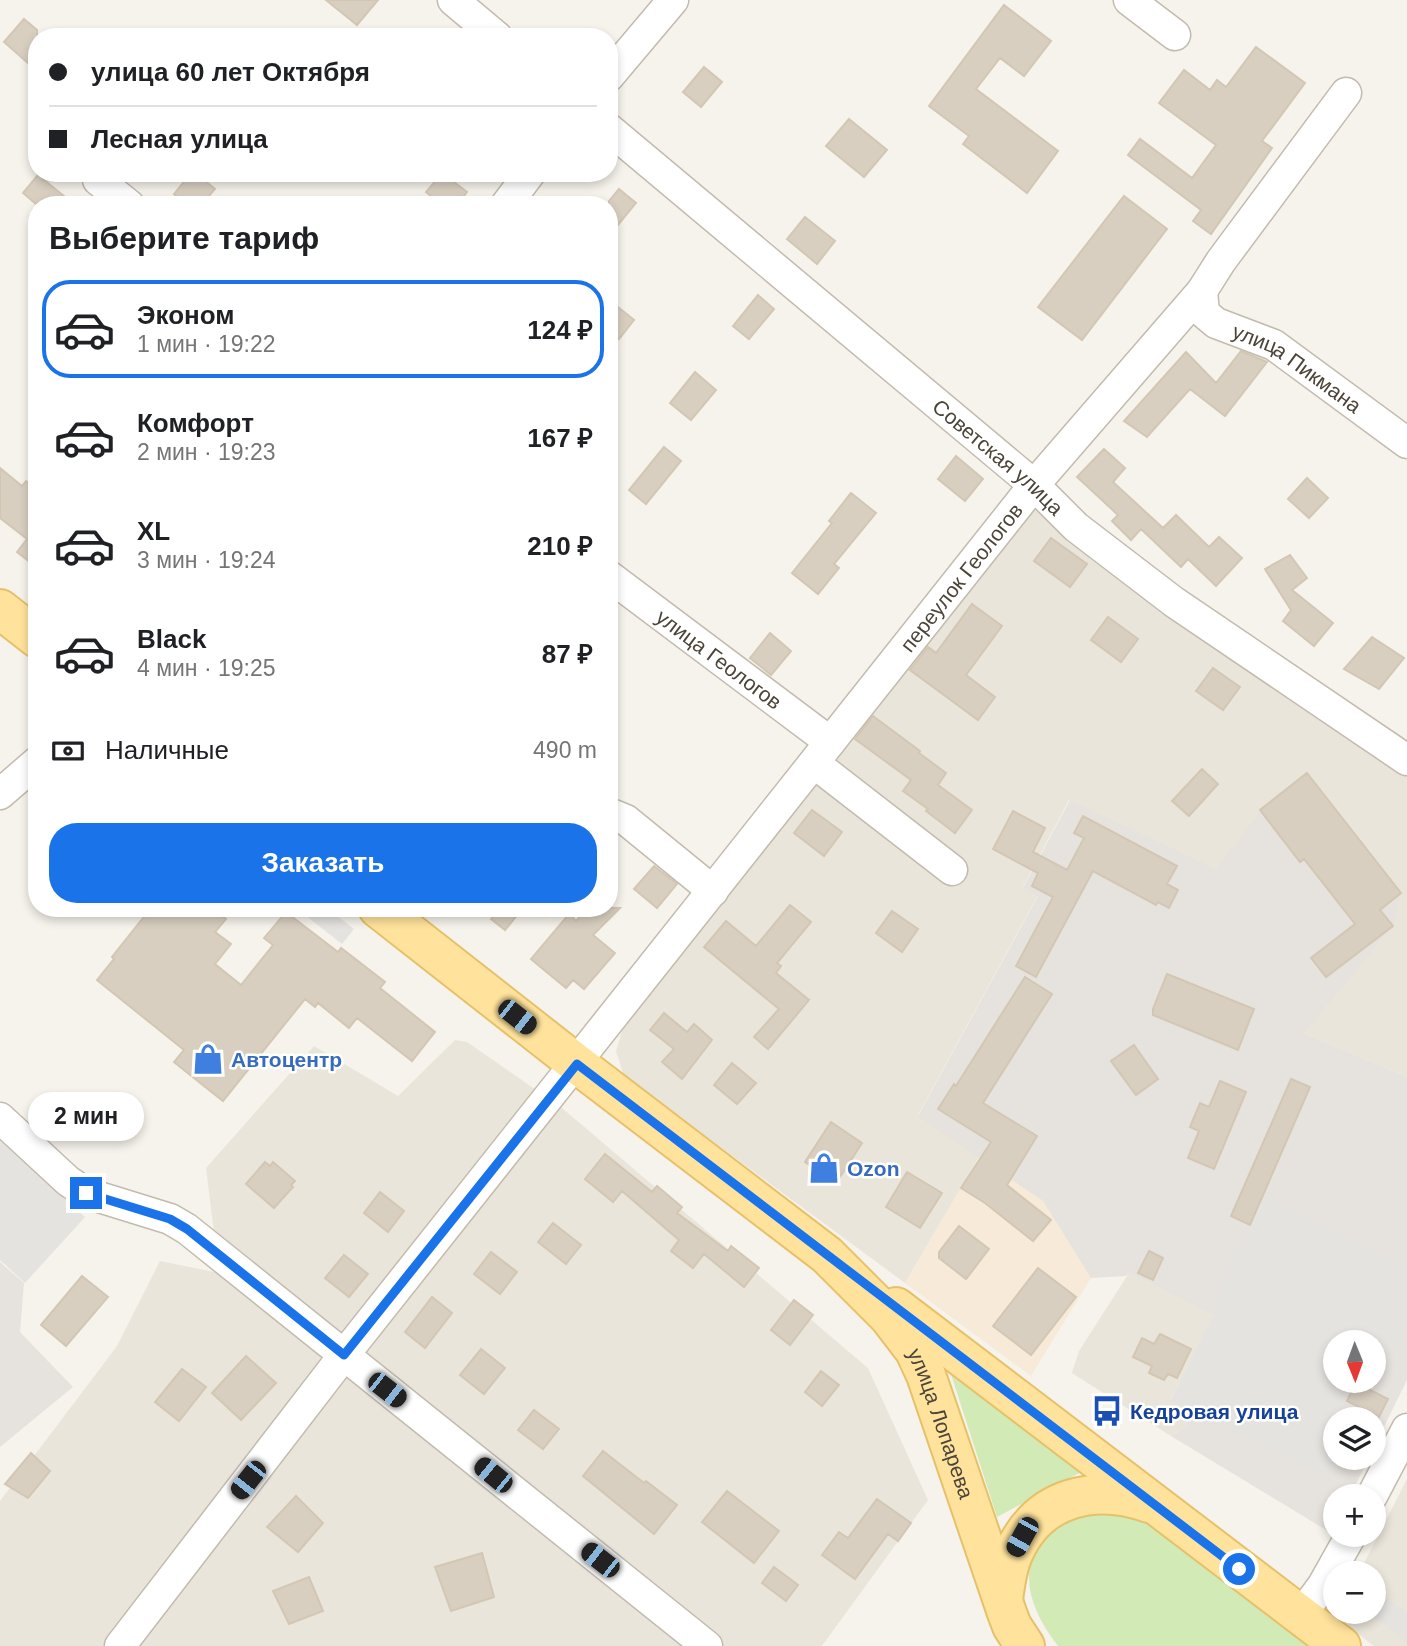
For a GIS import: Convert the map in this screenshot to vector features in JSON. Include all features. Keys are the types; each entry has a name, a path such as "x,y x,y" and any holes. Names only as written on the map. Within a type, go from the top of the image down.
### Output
{"main road":[{"path":"0,609 28,631"},
{"name":"улица Лопарева","path":"389,917 827,1255 889,1317 915,1351 940,1408 1012,1626 1025,1646"},
{"path":"827,1255 1024,1402 1341,1646"},
{"path":"1003,1600 1014,1551 1030,1527 1049,1511 1088,1494 1103,1493 1127,1496 1157,1507"}],"street":[{"path":"453,0 486,28"},
{"path":"618,65 673,0"},
{"path":"1129,0 1175,35"},
{"name":"переулок Геологов","path":"577,1064 1034,485 1202,291 1221,261 1346,93"},
{"name":"Советская улица","path":"618,137 1034,485 1076,527 1174,603 1407,760"},
{"path":"100,182 118,196"},
{"name":"улица Пикмана","path":"1202,291 1203,313 1216,323 1273,345 1407,443"},
{"name":"улица Геологов","path":"618,583 822,752 952,870"},
{"path":"0,794 28,770"},
{"path":"618,817 626,820 713,891"},
{"path":"120,1646 344,1355 577,1064"},
{"path":"0,1118 68,1181 86,1193 170,1219 187,1229 707,1646"},
{"path":"1378,1484 1407,1429"},
{"path":"1301,1615 1323,1585 1344,1547"}],"shaded area":[{"path":"1031,508 1047,510 1134,586 1407,776 1407,1077 1304,1033 1260,810 1216,870 1069,800 1023,887 1038,895 918,1115 979,1157 905,1283 624,1076 616,1051 623,1028 1019,514"},
{"path":"1307,773 1401,894 1393,926 1304,1033 1407,1077 1407,1380 1386,1423 1386,1407 1323,1407 1323,1470 1363,1470 1356,1484 1323,1484 1323,1528 1171,1436 1186,1427 1194,1412 1171,1400 1213,1315 1129,1273 1126,1276 1091,1278 1043,1201 918,1116 1038,896 1023,888 1070,800 1216,869 1260,810"},
{"path":"308,917 339,917 354,929 342,944"},
{"path":"455,1040 467,1042 562,1108 868,1368 928,1500 822,1646 0,1646 0,1501 117,1346 160,1261 219,1273 206,1168 314,1046 398,1096"},
{"path":"0,1141 85,1217 25,1283 0,1260"},
{"path":"979,1157 1043,1201 1091,1278 1031,1376 905,1283"},
{"path":"1264,1199 1407,1270 1407,1322 1386,1364 1386,1330 1323,1330 1323,1393 1345,1393 1338,1407 1323,1407 1323,1437 1318,1447 1323,1450 1323,1470 1333,1470 1329,1478 1171,1400 1223,1295 1217,1292"},
{"path":"0,1262 24,1283 20,1332 73,1387 0,1447"},
{"path":"1129,1273 1214,1315 1171,1399 1195,1412 1186,1427 1171,1436 1072,1373 1079,1351"},
{"path":"1407,1479 1407,1646 1374,1646 1348,1624 1386,1624 1386,1561 1365,1561 1372,1547 1386,1547 1386,1520"},
{"path":"1388,1598 1407,1613 1407,1643 1384,1624 1386,1624"}],"green space":[{"path":"948,1365 1085,1470 997,1517"},
{"path":"1098,1511 1142,1519 1160,1530 1312,1646 1058,1646 1033,1603 1029,1582 1031,1564 1038,1547 1052,1533 1072,1520"}],"building":[{"path":"326,0 378,0 357,25"},
{"path":"1004,5 1051,41 1024,76 1000,58 976,89 1058,151 1027,193 963,144 969,136 929,106"},
{"path":"24,19 35,28 28,28 28,63 4,42"},
{"path":"1256,47 1305,83 1262,141 1272,148 1211,234 1193,221 1201,210 1128,155 1140,139 1192,178 1216,145 1159,103 1184,70 1210,90 1217,80 1226,87"},
{"path":"704,67 722,82 701,107 683,92"},
{"path":"849,119 887,150 864,177 826,146"},
{"path":"32,182 47,182 64,196 28,197 23,193"},
{"path":"184,182 206,182 215,189 209,196 174,194"},
{"path":"434,182 454,182 467,192 464,196 431,196 426,192"},
{"path":"619,189 636,203 618,225 618,196 613,196"},
{"path":"1124,196 1167,229 1082,340 1038,307"},
{"path":"805,217 835,241 817,264 787,239"},
{"path":"758,295 774,309 749,339 733,326"},
{"path":"618,307 634,320 618,338"},
{"path":"1241,351 1267,362 1225,416 1190,389 1147,437 1124,421 1186,352 1216,383"},
{"path":"695,372 716,390 691,420 670,403"},
{"path":"664,447 681,461 646,504 629,490"},
{"path":"1104,449 1125,468 1113,482 1163,528 1176,515 1209,547 1219,537 1242,558 1216,586 1188,559 1181,567 1141,529 1131,540 1112,521 1118,515 1077,477"},
{"path":"956,456 983,479 965,501 938,479"},
{"path":"0,468 22,486 26,481 28,482 28,560 17,552 27,539 0,518"},
{"path":"1307,478 1328,498 1309,518 1288,499"},
{"path":"851,493 876,513 834,564 839,568 818,594 792,573 832,523 829,521"},
{"path":"1051,538 1087,564 1070,587 1034,561"},
{"path":"1290,555 1307,578 1292,590 1333,623 1314,646 1283,621 1291,610 1265,569"},
{"path":"972,604 1002,626 966,675 995,697 978,720 910,670 928,647 936,653"},
{"path":"1108,617 1138,639 1121,662 1091,640"},
{"path":"770,633 791,651 771,675 750,658"},
{"path":"1372,637 1404,658 1379,689 1344,669"},
{"path":"1213,668 1240,687 1223,710 1196,691"},
{"path":"873,716 946,773 938,785 972,810 955,833 903,791 911,780 855,739"},
{"path":"1202,769 1218,784 1189,816 1172,801"},
{"path":"1307,773 1401,893 1380,910 1393,926 1326,977 1311,958 1355,924 1304,859 1300,862 1260,810"},
{"path":"812,810 842,832 824,856 794,833"},
{"path":"1013,811 1045,828 1033,852 1067,870 1084,838 1074,833 1083,816 1177,866 1167,884 1178,890 1169,908 1158,902 1156,905 1093,871 1036,977 1016,966 1053,897 1032,886 1038,873 993,849"},
{"path":"654,866 677,884 657,908 634,889"},
{"path":"790,905 811,922 777,963 781,966 776,973 809,1000 768,1049 754,1037 779,1009 704,947 726,921 756,946"},
{"path":"892,911 918,929 902,952 876,933"},
{"path":"144,917 223,917 226,919 215,932 231,944 215,964 241,985 273,945 264,938 282,917 292,917 338,952 341,948 385,982 380,988 435,1032 412,1061 357,1018 349,1028 318,1003 315,1007 305,999 223,1101 174,1062 184,1050 97,980 114,959 112,957"},
{"path":"493,917 516,917 505,930 491,919"},
{"path":"566,917 572,917 576,921 580,917 611,917 593,935 615,953 584,989 573,980 566,988 531,959"},
{"path":"1167,974 1254,1009 1238,1050 1153,1015"},
{"path":"1025,977 1052,994 983,1103 1037,1136 1007,1185 1051,1220 1033,1241 985,1203 961,1188 991,1142 938,1109 954,1084 956,1086"},
{"path":"664,1013 687,1032 694,1024 712,1040 682,1079 662,1062 674,1049 650,1030"},
{"path":"1134,1045 1158,1079 1136,1095 1111,1061"},
{"path":"732,1063 756,1083 737,1104 714,1085"},
{"path":"1291,1079 1310,1087 1250,1225 1231,1216"},
{"path":"1220,1081 1246,1092 1214,1169 1188,1158 1199,1131 1190,1127 1200,1103 1209,1107"},
{"path":"831,1122 862,1143 836,1183 805,1162"},
{"path":"605,1154 652,1192 657,1186 682,1207 677,1213 728,1251 731,1246 759,1268 744,1287 704,1254 693,1268 671,1251 679,1240 622,1191 613,1202 585,1179"},
{"path":"265,1162 270,1166 273,1162 295,1181 291,1185 293,1187 274,1208 246,1184"},
{"path":"907,1172 942,1193 920,1228 886,1207"},
{"path":"380,1192 404,1211 388,1232 364,1213"},
{"path":"553,1223 581,1245 566,1264 538,1242"},
{"path":"959,1226 989,1249 966,1279 939,1258 939,1252"},
{"path":"1149,1251 1163,1258 1153,1280 1138,1273"},
{"path":"491,1252 517,1272 500,1294 474,1274"},
{"path":"344,1255 368,1274 349,1297 325,1278"},
{"path":"1038,1268 1076,1297 1031,1355 993,1326"},
{"path":"82,1276 108,1297 66,1346 41,1325"},
{"path":"432,1297 452,1313 425,1348 405,1332"},
{"path":"794,1300 813,1315 790,1345 771,1330"},
{"path":"1160,1334 1191,1349 1177,1378 1168,1374 1164,1380 1149,1373 1152,1366 1133,1357 1142,1338 1154,1344"},
{"path":"481,1349 505,1368 484,1394 460,1375"},
{"path":"246,1356 276,1383 241,1420 212,1393"},
{"path":"182,1369 206,1387 179,1421 155,1402"},
{"path":"821,1371 839,1385 822,1406 805,1392"},
{"path":"1351,1393 1376,1393 1388,1399 1384,1407 1359,1407 1347,1401"},
{"path":"534,1410 559,1429 543,1449 518,1430"},
{"path":"603,1451 677,1505 654,1534 583,1476"},
{"path":"31,1453 50,1471 28,1498 5,1484"},
{"path":"727,1491 779,1531 754,1563 702,1522"},
{"path":"296,1496 323,1523 298,1552 267,1527"},
{"path":"877,1499 911,1523 898,1541 888,1534 855,1579 822,1555 839,1532 848,1538"},
{"path":"482,1553 494,1597 451,1611 435,1567"},
{"path":"774,1567 798,1585 786,1601 762,1583"},
{"path":"309,1577 323,1611 289,1624 273,1591"}],"place":[{"name":"Автоцентр","path":"208,1059"},
{"name":"Ozon","path":"824,1168"},
{"name":"Кедровая улица","path":"1107,1411"}],"route":[{"path":"86,1193 170,1219 187,1229 344,1355 577,1064 1024,1402 1239,1569"}]}
